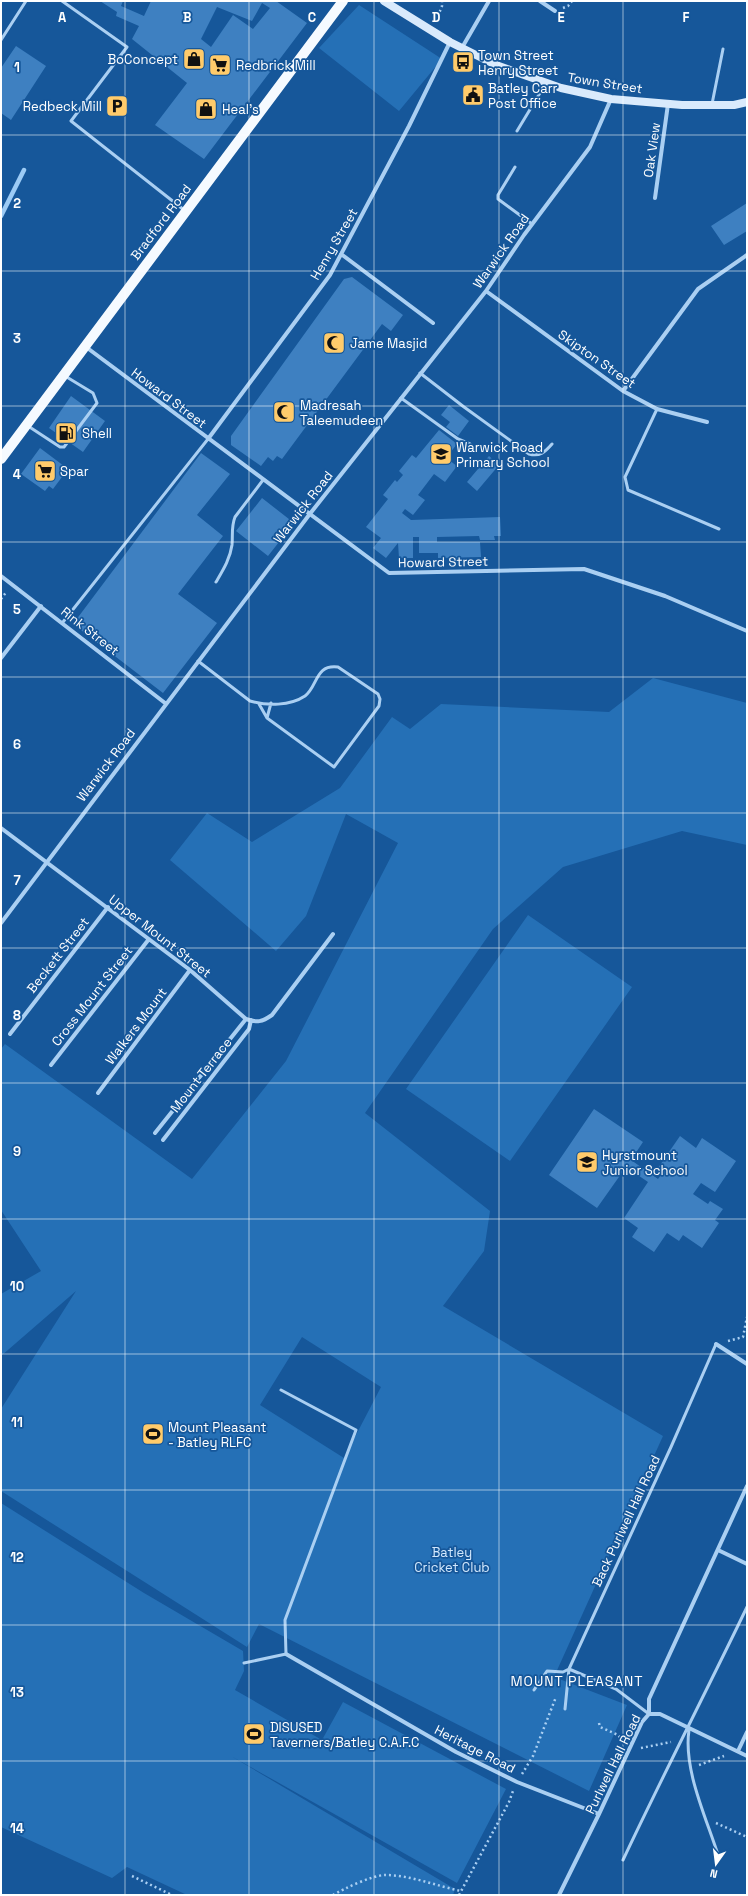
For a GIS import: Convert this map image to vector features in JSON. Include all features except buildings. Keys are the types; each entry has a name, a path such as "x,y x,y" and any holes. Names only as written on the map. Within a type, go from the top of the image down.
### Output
{"main road":[{"name":"Bradford Road","path":"1,459 343,1"}],"street":[{"name":"Town Street","path":"384,1 450,42 463,46 496,65 561,88 611,99 668,104 734,105 747,102"},
{"path":"463,46 489,1"},
{"path":"540,1 555,11"},
{"name":"Henry Street","path":"208,439 330,275 409,126 450,42"},
{"name":"Warwick Road","path":"1,923 165,703 309,515 486,291 532,224 590,147 611,99"},
{"name":"Oak View","path":"655,198 668,104"},
{"path":"341,254 433,323"},
{"path":"623,391 698,289 747,255"},
{"name":"Skipton Street","path":"486,291 623,391 657,409 706,422"},
{"name":"Howard Street","path":"84,346 309,515 389,573 584,569 665,596 747,631"},
{"name":"Rink Street","path":"1,576 63,622 165,703"},
{"path":"1,658 41,606"},
{"name":"Upper Mount Street","path":"1,828 47,861 190,970 249,1020"},
{"name":"Beckett Street","path":"10,1034 108,907"},
{"path":"155,1133 249,1020 262,1022 272,1015 332,934"},
{"name":"Cross Mount Street","path":"51,1065 149,939"},
{"name":"Walkers Mount","path":"98,1093 190,970"},
{"name":"Mount Terrace","path":"163,1140 249,1029 249,1020"},
{"path":"716,1344 747,1364"},
{"name":"Purlwell Hall Road","path":"559,1895 630,1750 642,1722 649,1714 649,1699 747,1486"},
{"path":"718,1550 747,1564"},
{"name":"Heritage Road","path":"286,1654 456,1752 517,1782 599,1814"},
{"path":"649,1714 660,1714 747,1756"},
{"path":"738,1751 747,1732"}],"lane":[{"path":"1,40 26,1"},
{"path":"62,1 128,47 71,121 186,211"},
{"path":"712,105 723,49"},
{"path":"517,131 546,83"},
{"path":"516,166 498,195 498,199 532,224"},
{"path":"420,373 529,454 535,456 541,455 552,444"},
{"path":"26,425 60,447 64,447 74,436 97,403 93,393 63,375"},
{"path":"401,398 458,439 470,444"},
{"path":"657,409 624,477 628,490 719,529"},
{"path":"63,622 208,439"},
{"path":"216,582 227,564 230,555 232,524 235,517 262,480"},
{"path":"198,661 250,701 259,704 288,704 306,695 322,671 331,667 338,667 378,694 380,699 379,706 334,767 267,718 259,704"},
{"path":"267,718 271,703"},
{"name":"Back Purlwell Hall Road","path":"565,1709 569,1669 674,1441 716,1344"},
{"path":"244,1663 286,1654 285,1620 356,1430 281,1390"},
{"path":"623,1860 672,1756 689,1728 747,1607"},
{"path":"534,1690 548,1671 563,1672 569,1669 616,1689 649,1714"},
{"path":"689,1728 686,1744 690,1768 719,1858"}],"path":[{"path":"433,31 442,6 442,1"},
{"path":"716,1344 743,1337 747,1317"},
{"path":"459,1895 509,1802 517,1782 533,1756 556,1696"},
{"path":"599,1723 600,1728 618,1735 630,1750"},
{"path":"706,1818 747,1837"},
{"path":"333,1895 344,1889 384,1875 413,1879 461,1891"},
{"path":"132,1876 172,1895"}],"green space":[{"path":"359,5 442,59 399,111 319,48"},
{"name":"Batley Cricket Club","path":"653,678 747,703 747,845 682,831 563,867 493,929 365,1113 490,1211 484,1251 443,1306 663,1436 554,1677 627,1705 589,1791 259,1624 247,1647 1,1491 1,1409 76,1291 1,1356 1,1294 41,1271 1,1210 1,1049 5,1044 192,1179 286,1061 398,843 346,814 306,916 276,951 170,860 207,813 252,842 340,788 392,717 410,729 441,704 609,712","holes":["302,1337 381,1387 344,1458 260,1405"]},
{"path":"528,915 632,987 510,1161 406,1089"},
{"path":"1,1503 144,1593 243,1651 244,1671 235,1690 322,1740 343,1702 506,1789 457,1883 231,1756 455,1889 453,1895 187,1895 127,1867 112,1878 1,1827"}],"waterway":[{"path":"1,216 24,170"}],"place":[{"name":"BoConcept","path":"194,59"},
{"name":"Town Street Henry Street","path":"463,62"},
{"name":"Redbrick Mill","path":"220,65"},
{"name":"Batley Carr Post Office","path":"473,95"},
{"name":"Redbeck Mill","path":"117,106"},
{"name":"Heal's","path":"206,109"},
{"name":"Jame Masjid","path":"334,343"},
{"name":"Madresah Taleemudeen","path":"284,412"},
{"name":"Shell","path":"66,433"},
{"name":"Warwick Road Primary School","path":"441,454"},
{"name":"Spar","path":"45,471"},
{"name":"Hyrstmount Junior School","path":"587,1162"},
{"name":"Mount Pleasant - Batley RLFC","path":"153,1434"},
{"name":"DISUSED Taverners/Batley C.A.F.C","path":"254,1734"}],"district":[{"name":"MOUNT PLEASANT","path":"577,1681"}]}
